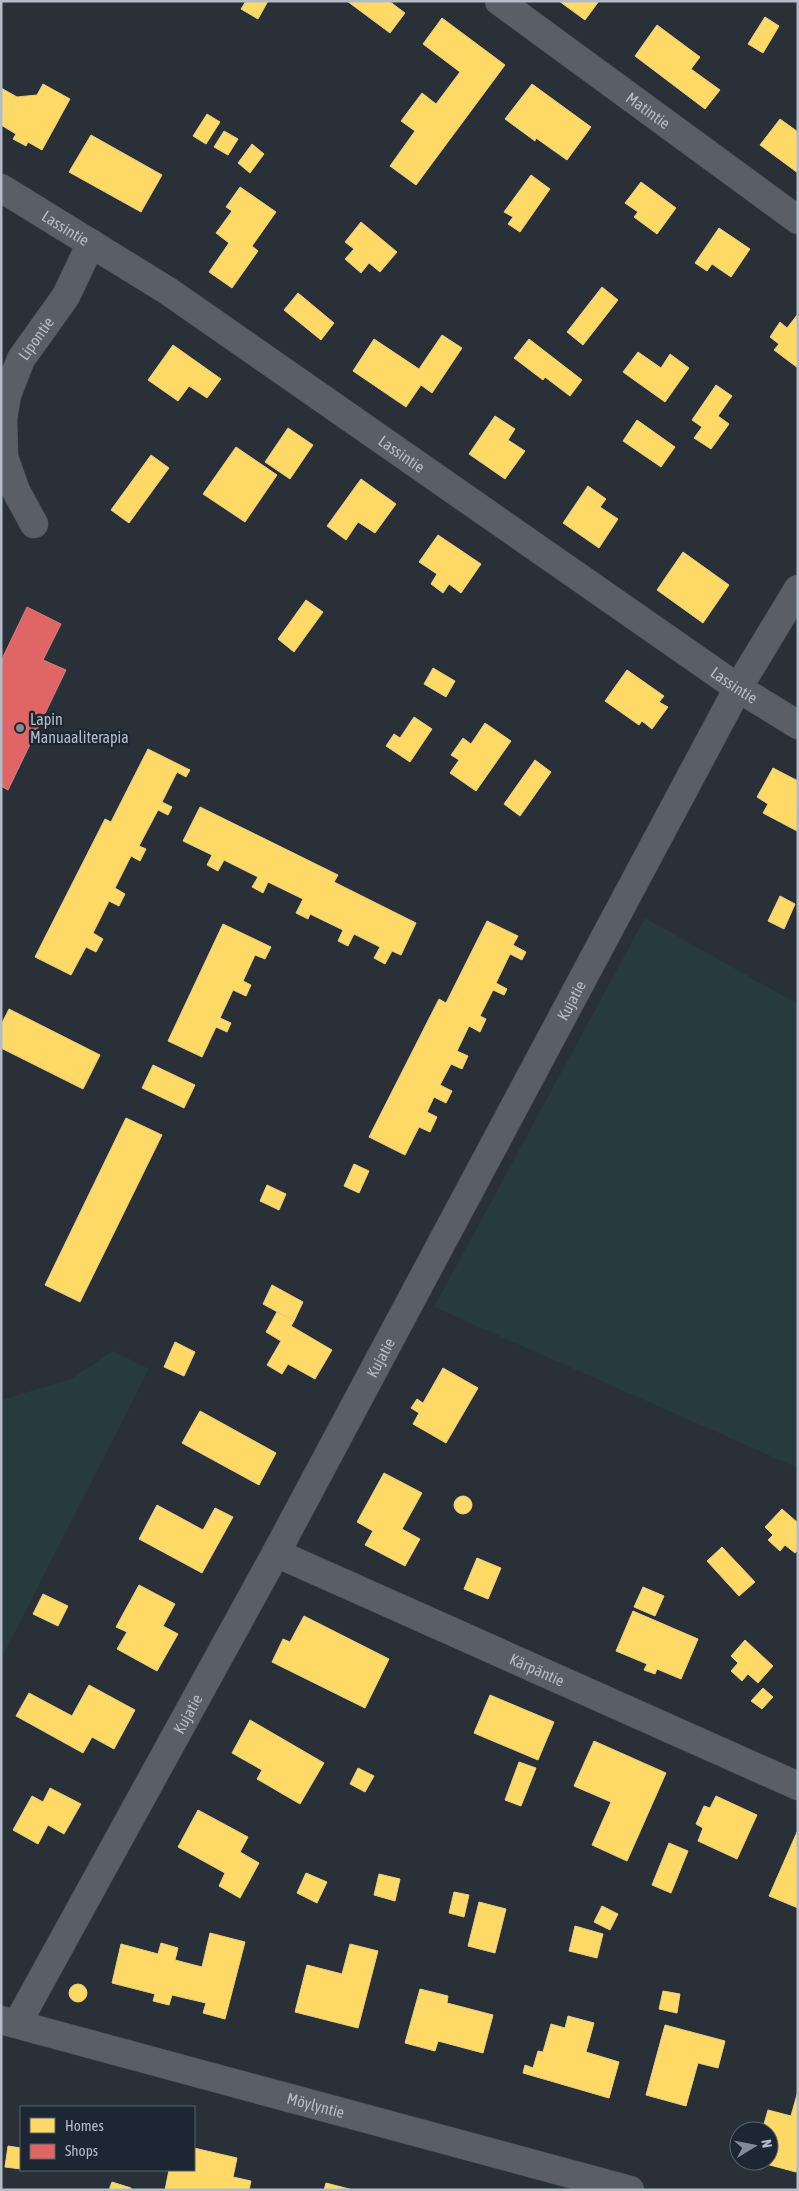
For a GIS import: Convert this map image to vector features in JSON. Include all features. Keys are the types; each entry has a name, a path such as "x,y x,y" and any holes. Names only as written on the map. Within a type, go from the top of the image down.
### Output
{"street":[{"name":"Matintie","path":"499,1 798,220"},
{"name":"Lassintie","path":"1,188 168,291 738,688 798,725"},
{"name":"Lipontie","path":"34,524 16,490 4,457 3,419 7,395 21,359 66,296 91,243"},
{"name":"Kujatie","path":"9,2022 276,1553 738,688 798,589"},
{"name":"Kärpäntie","path":"276,1553 798,1786"},
{"name":"Möylyntie","path":"9,2022 630,2190"}],"green space":[{"path":"645,918 798,1004 798,1468 434,1307"},
{"path":"113,1351 149,1369 1,1659 1,1400 71,1379"}],"building: Homes":[{"path":"246,1 268,1 258,19 241,9"},
{"path":"347,1 389,1 405,13 390,33"},
{"path":"559,1 599,1 585,20"},
{"path":"765,17 779,26 763,53 748,44"},
{"path":"442,18 505,65 416,185 390,166 415,131 401,121 422,93 436,104 460,72 423,44"},
{"path":"657,25 700,57 691,69 720,90 705,109 635,56"},
{"path":"43,84 70,99 42,150 28,142 26,146 13,139 16,134 1,125 1,88 17,97 37,95"},
{"path":"532,84 591,127 567,160 536,138 535,141 505,119"},
{"path":"207,114 220,122 206,144 193,136"},
{"path":"780,119 798,132 798,173 760,145"},
{"path":"224,131 238,139 228,155 214,147"},
{"path":"91,135 162,175 141,212 69,172"},
{"path":"252,144 264,154 250,173 238,163"},
{"path":"531,175 550,189 520,232 508,224 513,217 504,212"},
{"path":"641,182 676,208 657,234 634,217 638,212 625,203"},
{"path":"240,187 276,212 252,246 258,251 232,288 209,272 229,243 216,233 232,211 226,207"},
{"path":"361,222 397,252 380,272 369,263 361,273 345,259 354,249 345,242"},
{"path":"719,228 750,249 731,277 712,264 707,271 695,263"},
{"path":"602,287 618,300 583,345 567,332"},
{"path":"298,293 334,323 321,340 284,310"},
{"path":"798,314 798,368 774,350 779,344 770,337 780,322 787,328"},
{"path":"442,335 462,348 432,393 421,385 406,407 353,371 374,339 419,369"},
{"path":"529,339 582,380 570,396 545,377 543,380 514,358"},
{"path":"173,345 221,379 207,398 189,386 178,401 148,380"},
{"path":"638,352 661,368 670,354 689,368 665,402 623,372"},
{"path":"716,385 732,396 718,416 729,424 711,449 694,438 702,427 692,420"},
{"path":"495,416 515,429 508,440 525,451 505,479 469,454"},
{"path":"637,420 675,447 661,467 623,441"},
{"path":"288,428 313,445 290,479 265,462"},
{"path":"236,447 277,475 245,522 203,494"},
{"path":"151,455 169,468 129,523 111,510"},
{"path":"361,479 396,504 375,533 358,522 346,540 327,526"},
{"path":"588,486 606,499 600,507 618,519 599,548 563,523"},
{"path":"438,535 481,564 461,593 449,584 443,593 431,584 437,574 419,562"},
{"path":"683,552 729,585 703,623 657,590"},
{"path":"306,600 323,612 294,652 278,639"},
{"path":"433,668 455,681 446,697 424,684"},
{"path":"627,670 664,696 659,702 668,707 652,729 642,721 639,725 605,701"},
{"path":"414,717 432,729 410,762 386,746 394,734 400,738"},
{"path":"485,723 511,741 476,791 450,773 459,760 451,755 463,738 471,744"},
{"path":"148,749 190,770 186,777 177,772 162,802 172,807 168,815 158,810 139,846 146,849 140,861 131,856 115,888 125,894 119,906 109,901 93,933 103,939 96,952 86,947 71,975 35,957 105,819 111,822"},
{"path":"535,760 551,772 520,816 504,804"},
{"path":"773,768 798,781 797,831 763,813 768,804 757,797"},
{"path":"200,807 338,875 334,882 416,923 401,955 392,951 385,964 374,958 380,947 354,934 348,946 338,941 343,930 310,914 308,919 296,913 303,899 268,882 263,893 252,887 258,877 224,860 218,871 207,865 212,855 183,841"},
{"path":"780,896 795,904 784,929 768,921"},
{"path":"487,921 518,936 513,945 526,952 522,960 510,954 496,983 507,989 504,995 493,990 480,1016 486,1019 480,1032 469,1026 457,1051 468,1056 462,1069 451,1064 440,1085 452,1091 446,1103 434,1097 427,1112 437,1117 430,1132 419,1127 405,1155 369,1137 439,999 446,1003"},
{"path":"223,924 271,947 265,959 255,955 243,981 251,985 246,996 233,990 220,1018 231,1023 227,1032 216,1027 202,1057 168,1041"},
{"path":"9,1009 100,1055 83,1089 1,1048 1,1025"},
{"path":"153,1065 195,1085 184,1108 142,1088"},
{"path":"126,1118 162,1135 80,1302 45,1285"},
{"path":"354,1164 369,1171 359,1193 344,1186"},
{"path":"267,1185 286,1194 279,1210 260,1201"},
{"path":"272,1285 303,1302 294,1321 263,1304"},
{"path":"277,1312 294,1321 291,1326 332,1350 315,1379 288,1364 282,1374 267,1365 281,1341 266,1332"},
{"path":"175,1342 195,1352 184,1376 164,1367"},
{"path":"443,1368 478,1388 446,1443 413,1424 419,1413 411,1408 417,1399 423,1403"},
{"path":"200,1411 276,1453 259,1485 182,1443"},
{"path":"384,1473 422,1493 402,1529 420,1539 405,1566 365,1545 373,1531 357,1522"},
{"path":"459,1496 467,1496 472,1501 470,1512 459,1514 454,1509 454,1501"},
{"path":"157,1505 203,1530 215,1508 233,1517 202,1573 139,1539"},
{"path":"782,1509 798,1523 798,1550 795,1553 785,1545 780,1551 768,1540 773,1535 765,1527"},
{"path":"722,1547 755,1582 739,1596 707,1561"},
{"path":"477,1558 501,1568 488,1599 464,1589"},
{"path":"139,1585 175,1604 163,1626 178,1634 157,1671 117,1649 127,1632 116,1627"},
{"path":"643,1587 664,1596 655,1616 634,1607"},
{"path":"43,1594 68,1606 58,1626 33,1614"},
{"path":"633,1611 698,1639 681,1679 657,1669 655,1674 644,1670 647,1664 616,1651"},
{"path":"304,1616 389,1659 365,1708 272,1662 283,1639 290,1642"},
{"path":"745,1640 773,1666 758,1683 748,1674 742,1681 731,1671 738,1663 731,1656"},
{"path":"89,1685 135,1710 114,1749 92,1737 83,1753 16,1716 29,1693 72,1716"},
{"path":"763,1688 773,1697 762,1709 751,1701"},
{"path":"490,1695 554,1722 538,1760 474,1733"},
{"path":"250,1720 324,1763 300,1804 257,1779 262,1770 232,1753"},
{"path":"594,1741 666,1773 627,1861 592,1845 611,1802 574,1786"},
{"path":"519,1762 536,1768 521,1806 505,1800"},
{"path":"358,1768 374,1776 365,1792 350,1784"},
{"path":"50,1788 81,1804 64,1834 48,1825 38,1844 13,1830 32,1796 43,1802"},
{"path":"716,1796 757,1815 737,1859 698,1841 703,1828 696,1824 704,1806 710,1808"},
{"path":"198,1810 248,1837 240,1852 259,1863 240,1898 219,1886 225,1873 178,1847"},
{"path":"798,1832 798,1908 769,1896"},
{"path":"669,1843 688,1851 671,1893 652,1885"},
{"path":"306,1873 327,1882 317,1903 297,1893"},
{"path":"379,1874 400,1879 395,1901 374,1895"},
{"path":"454,1892 469,1895 464,1917 449,1913"},
{"path":"479,1902 506,1909 495,1953 468,1946"},
{"path":"602,1906 618,1914 610,1930 594,1922"},
{"path":"575,1926 603,1934 597,1958 569,1951"},
{"path":"210,1933 245,1942 225,2019 203,2013 206,2003 172,1995 169,2005 153,2001 155,1994 112,1983 121,1944 158,1954 161,1943 178,1948 175,1960 202,1967"},
{"path":"350,1944 378,1951 358,2028 295,2012 307,1965 342,1974"},
{"path":"74,1984 82,1984 87,1989 85,2000 74,2002 69,1997 69,1989"},
{"path":"420,1989 448,1996 447,2003 493,2015 483,2053 438,2041 435,2051 405,2043"},
{"path":"663,1991 680,1994 677,2013 659,2009"},
{"path":"568,2016 594,2023 586,2052 619,2062 609,2098 523,2073 525,2065 533,2068 538,2051 543,2052 551,2024 565,2028"},
{"path":"665,2025 725,2041 718,2068 698,2063 686,2106 646,2095"},
{"path":"798,2091 798,2166 796,2172 779,2167 779,2121 765,2121 768,2110 791,2116"},
{"path":"8,2146 20,2148 20,2169 5,2167"},
{"path":"195,2148 237,2158 233,2177 251,2181 249,2190 165,2190 169,2171 195,2171"},
{"path":"112,2182 131,2188 131,2190 109,2190"},
{"path":"326,2183 353,2190 324,2190"}],"building: Shops":[{"name":"Lapin Manuaaliterapia","path":"27,607 61,624 43,660 66,670 8,790 1,786 1,661"}],"place":[{"name":"Lapin Manuaaliterapia","path":"20,728"}]}
